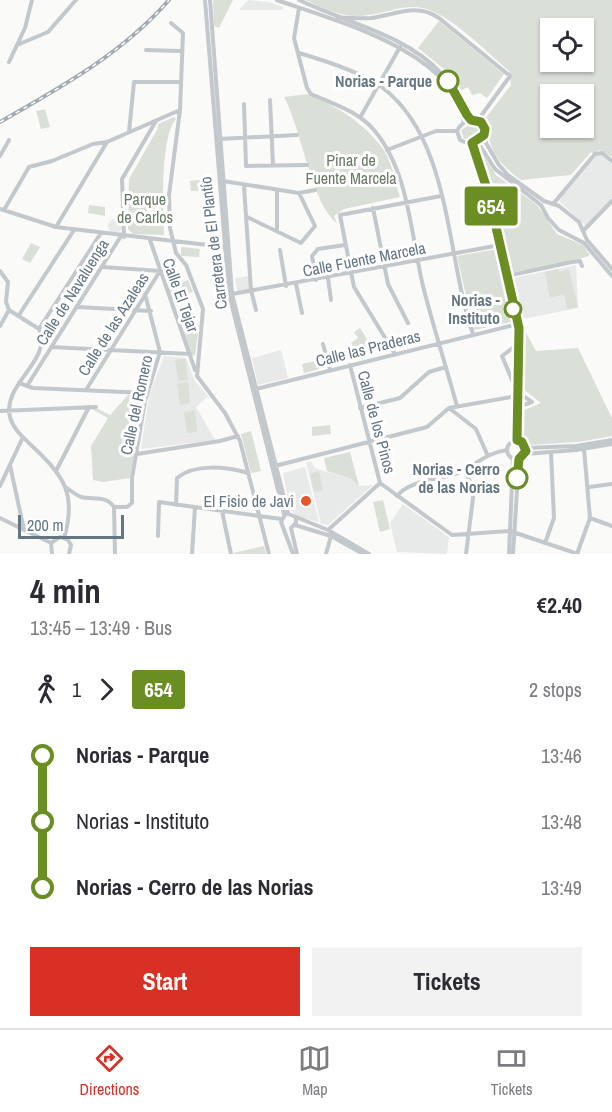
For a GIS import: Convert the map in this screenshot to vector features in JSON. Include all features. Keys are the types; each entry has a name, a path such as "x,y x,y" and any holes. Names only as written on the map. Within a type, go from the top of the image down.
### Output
{"street":[{"path":"9,62 32,0"},
{"path":"17,45 48,32 76,0"},
{"name":"Carretera de El Plantío","path":"205,0 229,294 286,513"},
{"name":"Carretera de El Plantío","path":"210,0 232,294 286,513"},
{"path":"277,0 400,47 422,60 439,77 453,97 464,123"},
{"path":"299,0 337,18 401,42 423,56 448,81 471,120"},
{"path":"299,8 294,32 307,88 311,94 361,116 375,131 387,150 407,202 418,261 457,406"},
{"path":"337,18 371,18 410,9 430,12 507,71 510,76 508,82 478,120"},
{"path":"367,29 367,22 371,18"},
{"path":"171,23 183,33 180,51 180,110 169,182 170,228 176,253 186,266 203,309 197,376"},
{"path":"361,116 400,47"},
{"path":"146,50 180,51"},
{"path":"298,52 378,85 404,108 421,135 441,196 473,334"},
{"path":"129,132 134,82 180,81"},
{"path":"270,100 273,165"},
{"path":"244,104 246,166 307,165"},
{"path":"180,110 107,142 93,144 52,161 29,167 2,209 56,227 224,248"},
{"path":"387,150 421,135 436,131 457,130 464,123 478,120 484,125 484,135 492,154 509,176 552,205 566,211 612,269"},
{"path":"123,236 122,179 156,122"},
{"path":"457,130 460,140 474,142 484,135"},
{"path":"219,139 297,135"},
{"path":"0,156 9,140"},
{"path":"56,227 107,142"},
{"path":"474,142 495,169 542,205 559,230 584,243 612,276"},
{"path":"474,142 519,323 517,440"},
{"path":"546,212 595,154 602,153 612,161"},
{"path":"223,182 299,193 315,190"},
{"path":"244,186 251,291 256,310"},
{"path":"277,191 277,231"},
{"path":"247,217 301,243 315,226 299,193"},
{"path":"394,354 354,287 340,215 441,196"},
{"path":"577,239 612,201"},
{"path":"373,208 388,284 408,323"},
{"path":"19,315 74,230"},
{"path":"39,329 101,233"},
{"name":"Calle de Navaluenga","path":"27,386 123,236"},
{"name":"Calle El Tejar","path":"150,240 197,376 225,413 238,436 269,554"},
{"path":"316,280 312,256 318,249 345,245"},
{"name":"Calle Fuente Marcela","path":"232,294 328,279 500,245"},
{"path":"280,250 286,286"},
{"path":"507,276 572,262 580,261 582,266"},
{"path":"103,267 160,271"},
{"name":"Calle de las Azaleas","path":"86,390 160,271"},
{"path":"0,272 8,282 6,302 9,310 39,329 42,342 36,357 12,395 9,410 14,428 56,471 67,488 71,502 70,517 64,537"},
{"path":"328,279 331,300"},
{"path":"296,284 302,314"},
{"name":"Calle del Romero","path":"114,507 128,507 132,503 147,393 160,352 145,294"},
{"path":"76,307 151,311"},
{"path":"0,326 9,310"},
{"name":"Calle las Praderas","path":"256,389 519,323"},
{"path":"323,344 330,370"},
{"path":"518,344 502,356 518,394 532,402 518,407"},
{"path":"51,347 160,352 190,356"},
{"name":"Calle El Tejar","path":"190,356 198,357"},
{"path":"36,357 43,361"},
{"name":"Calle de los Pinos","path":"350,365 380,483 452,535 512,531"},
{"path":"360,408 400,398 429,372 446,368"},
{"path":"19,383 27,386 147,393"},
{"path":"275,466 427,427 449,408 518,394"},
{"path":"56,471 89,407"},
{"path":"0,411 96,407"},
{"path":"449,408 476,429 487,454"},
{"path":"137,454 238,436"},
{"path":"0,486 23,437"},
{"path":"517,440 526,448 612,442"},
{"path":"507,450 509,444 517,440"},
{"path":"513,459 519,459 525,454 584,449 612,442"},
{"path":"525,454 526,448"},
{"path":"512,531 577,554 590,518 584,449"},
{"path":"397,496 403,488 464,469 487,454 507,450"},
{"path":"507,450 513,459 511,554"},
{"path":"545,543 554,518 551,452"},
{"path":"512,531 519,459"},
{"path":"10,465 24,530"},
{"path":"176,504 177,478 192,470 233,469 249,473"},
{"path":"464,469 474,490 466,554"},
{"path":"328,530 380,483"},
{"path":"589,487 612,484"},
{"path":"67,488 79,496 106,500 114,507 115,554"},
{"path":"71,502 79,496"},
{"path":"158,536 159,502 281,519"},
{"path":"192,554 195,507"},
{"path":"222,512 231,554"},
{"path":"281,519 286,513 328,530 369,554"},
{"path":"294,554 293,527 296,517"},
{"path":"0,518 51,543"},
{"path":"590,518 612,526"},
{"path":"281,519 294,554"},
{"path":"285,527 331,536 363,554"},
{"path":"326,554 331,536"},
{"path":"52,554 51,543 54,539 64,537"},
{"path":"64,537 71,545 69,554"}],"shaded area":[{"path":"248,0 269,2 283,7 283,10 239,10"},
{"path":"601,153 612,164 612,198 586,226 558,200"},
{"path":"115,219 120,221 122,226 120,231 115,233 110,231 108,226 110,221"},
{"path":"576,265 578,308 522,319 513,278"},
{"path":"249,276 249,290 237,291 235,278"},
{"path":"281,350 288,378 258,385 252,358"},
{"path":"164,356 186,358 195,381 208,396 196,407 215,440 141,449 149,395"},
{"path":"311,461 315,468 351,479 359,486 373,485 328,525 321,524 306,462"},
{"path":"305,467 319,522 298,517 290,510 283,473"},
{"path":"403,504 449,537 447,554 397,552 390,523"}],"green space":[{"path":"213,0 233,0 219,28 214,26"},
{"path":"306,0 612,0 612,157 599,150 593,154 591,152 571,175 521,180 506,168 493,151 485,119 511,85 509,71 457,26 423,8 409,7 360,16 328,10"},
{"path":"439,21 504,74 487,98 480,93 472,95 468,87 460,91 445,70 418,48"},
{"name":"Pinar de Fuente Marcela","path":"308,94 349,116 376,139 389,160 400,197 344,209 334,216 337,223 328,213 320,200 284,97"},
{"path":"45,109 50,127 41,129 36,111"},
{"name":"Parque de Carlos","path":"174,117 176,119 167,141 165,157 164,235 133,234 128,229 129,179 158,128 158,124"},
{"path":"471,124 480,125 481,133 464,139 461,130"},
{"path":"479,148 496,175 537,205 557,234 583,245 590,255 512,273 492,188"},
{"path":"209,179 210,190 191,191 190,181"},
{"path":"89,205 105,207 105,216 88,213"},
{"path":"31,243 40,247 30,263 22,259"},
{"path":"181,247 200,249 199,257 181,256"},
{"path":"497,249 511,322 474,330 457,256"},
{"path":"558,269 559,272 569,269 578,307 567,309 564,294 550,298 545,272"},
{"path":"188,280 193,292 172,299 167,287"},
{"path":"199,326 195,355 192,356 184,332"},
{"path":"523,327 536,351 578,348 612,418 612,436 579,442 529,445 521,438 522,411 541,403 523,389"},
{"path":"360,328 371,346 366,350 367,353 360,357 351,343 358,338 354,332"},
{"path":"185,358 188,380 178,381 175,360"},
{"path":"321,360 323,368 304,373 302,364"},
{"path":"188,382 190,403 180,405 177,384"},
{"path":"128,395 143,396 130,478 103,482 93,480 91,446 108,418 92,409 98,409 110,415"},
{"path":"195,411 197,432 187,433 184,412"},
{"path":"330,425 331,434 312,436 312,427"},
{"path":"251,431 261,471 251,473 241,434"},
{"path":"350,452 359,486 351,479 327,471 324,458"},
{"path":"319,471 323,490 314,492 310,474"},
{"path":"383,500 390,529 380,532 373,502"},
{"path":"264,546 266,554 233,553"}],"railway":[{"path":"0,122 68,82 111,53 151,19 169,0"}],"bus line":[{"name":"654","path":"448,81 467,115 471,120 481,122 485,129 484,135 472,143 473,149 488,192 519,328 517,440 522,442 526,451 519,459 517,478"}],"place":[{"name":"Norias - Parque","path":"448,81"},
{"name":"Norias - Instituto","path":"513,309"},
{"name":"Norias - Cerro de las Norias","path":"517,478"},
{"name":"El Fisio de Javi","path":"306,501"}]}
